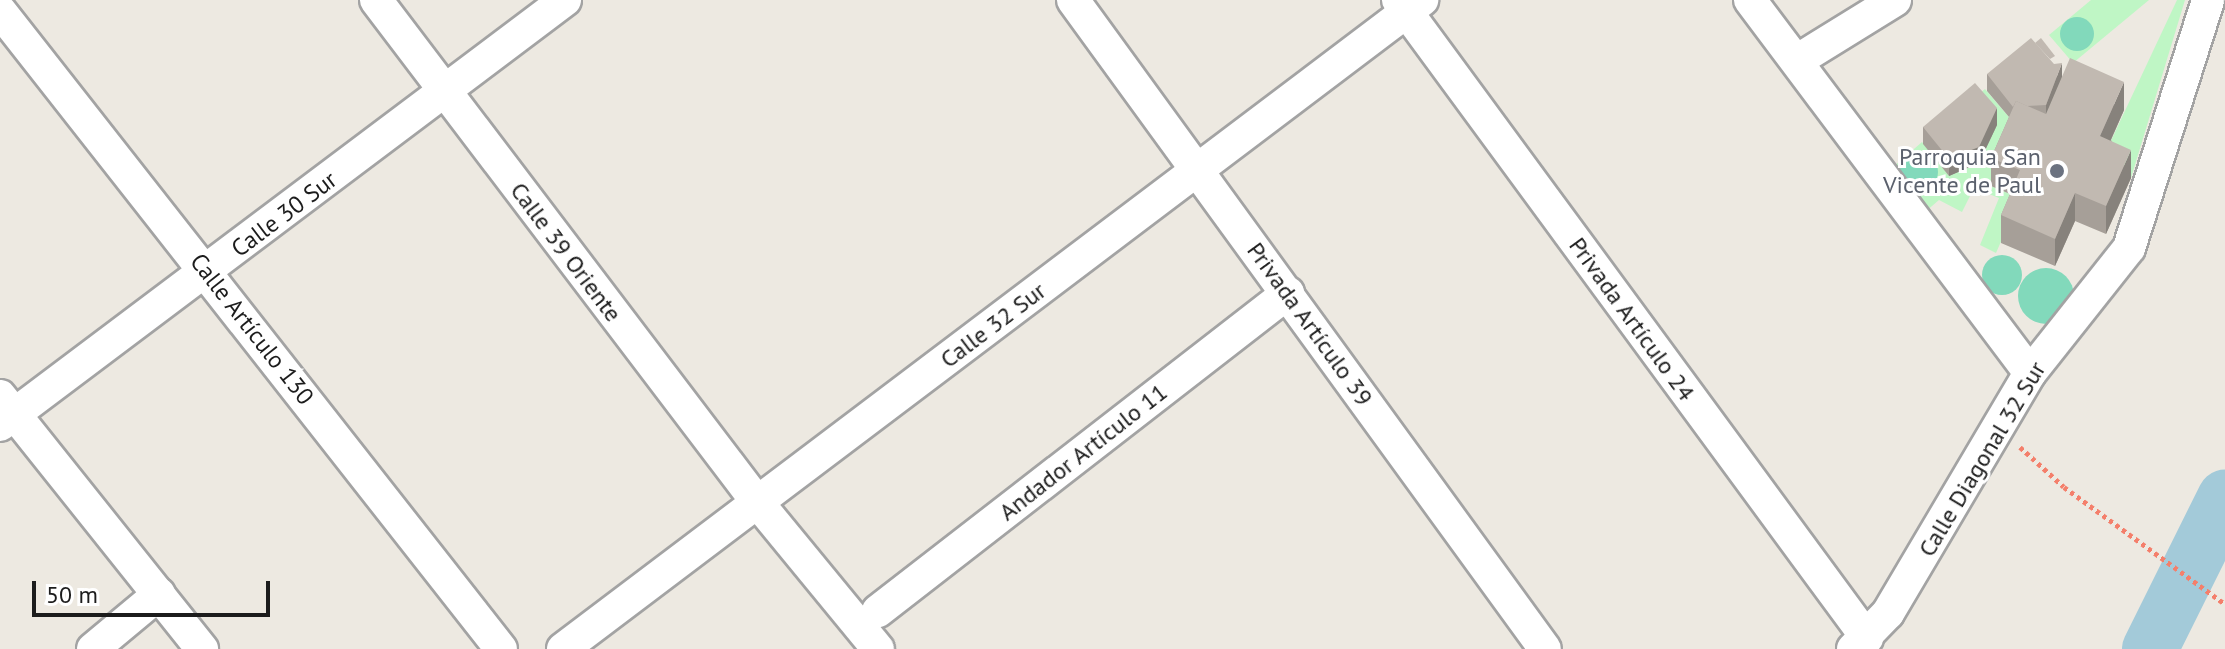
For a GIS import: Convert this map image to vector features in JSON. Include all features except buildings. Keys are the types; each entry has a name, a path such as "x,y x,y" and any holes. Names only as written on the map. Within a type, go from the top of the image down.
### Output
{"street":[{"name":"Calle 39 Oriente","path":"376,0 758,503 877,648"},
{"name":"Calle 30 Sur","path":"5,412 208,272 565,0"},
{"name":"Privada Artículo 39","path":"1073,0 1545,649"},
{"path":"1750,0 2030,373"},
{"path":"1798,60 1895,0"},
{"name":"Calle Diagonal 32 Sur","path":"1860,644 1888,613 2030,373 2129,248 2208,0"},
{"name":"Calle 32 Sur","path":"563,649 1198,169 1409,4"},
{"name":"Privada Artículo 24","path":"1409,4 1860,644"},
{"name":"Calle Artículo 130","path":"0,11 501,649"},
{"name":"Andador Artículo 11","path":"878,611 1288,293"},
{"path":"5,412 202,649"},
{"path":"93,649 159,594"}],"path":[{"path":"1997,428 2135,540 2225,604"}],"green space":[{"path":"2091,0 2149,0 2073,63 2049,35"},
{"path":"2177,0 2185,0 2131,178 2100,164"},
{"path":"2077,17 2089,22 2094,34 2089,46 2077,51 2065,46 2060,34 2065,22"},
{"path":"1985,89 2014,123 1991,186 2020,198 1996,253 1980,245 1999,198 1974,188 1962,212 1939,200 1925,212 1892,168 1922,142 1949,175 1974,98"},
{"path":"1918,152 1932,158 1938,172 1932,186 1918,192 1904,186 1898,172 1904,158"},
{"path":"2002,255 2016,261 2022,275 2016,289 2002,295 1988,289 1982,275 1988,261"},
{"path":"2046,268 2066,276 2074,296 2066,316 2046,324 2026,316 2018,296 2026,276"}],"waterway":[{"path":"2150,649 2225,498"}],"place":[{"name":"Parroquia San Vicente de Paul","path":"2057,171"}]}
